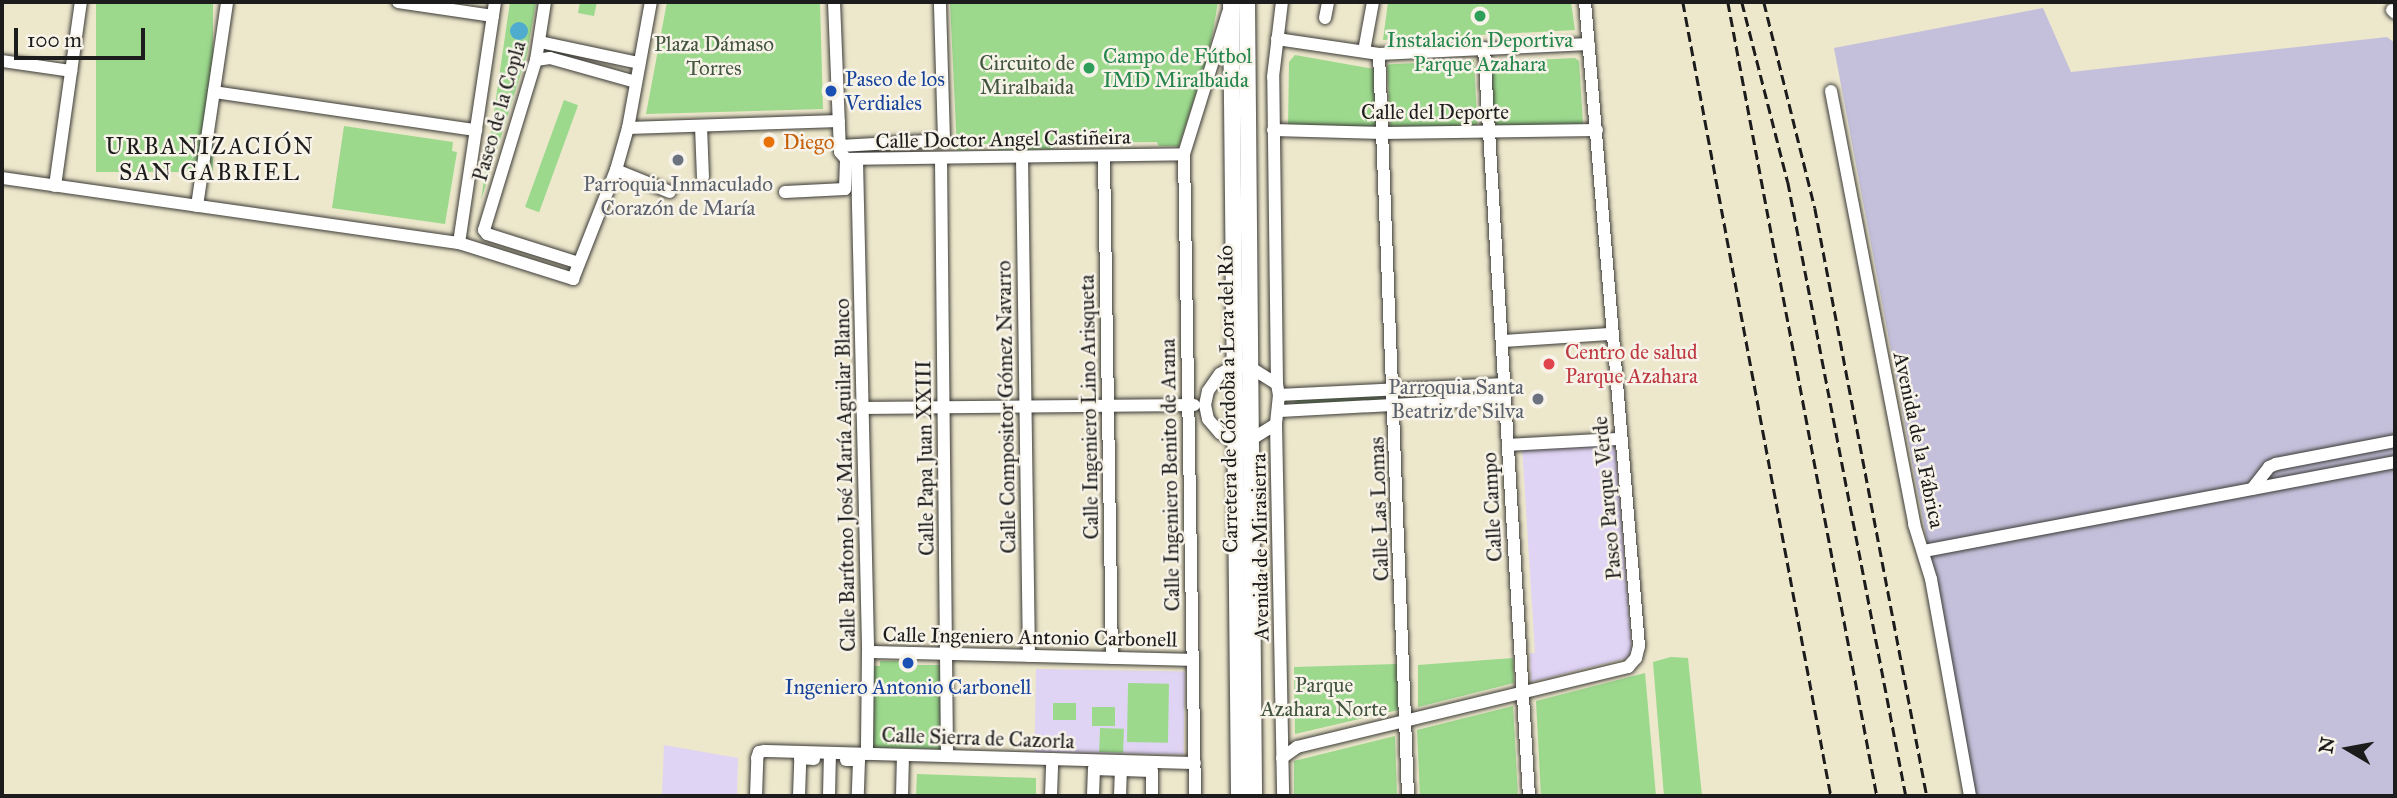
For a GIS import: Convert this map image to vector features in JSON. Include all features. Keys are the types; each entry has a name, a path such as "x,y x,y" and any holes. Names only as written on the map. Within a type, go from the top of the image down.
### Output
{"main road":[{"name":"Carretera de Córdoba a Lora del Río","path":"1236,2 1241,366 1239,796"},
{"name":"Carretera de Córdoba a Lora del Río","path":"1241,441 1254,796"}],"street":[{"path":"55,186 81,2"},
{"path":"197,206 227,2"},
{"path":"398,2 493,16"},
{"path":"459,243 495,2"},
{"name":"Paseo de la Copla","path":"545,2 545,51 484,230 487,234 579,263"},
{"path":"2,178 459,243 573,279 617,170 628,128 651,2"},
{"path":"785,192 845,188 851,160 840,146 834,2"},
{"path":"840,146 944,140 940,2"},
{"name":"Calle Ingeniero Benito de Arana","path":"1195,796 1184,154 1236,2"},
{"path":"1278,389 1273,130 1277,39 1282,2"},
{"path":"1325,18 1328,2"},
{"path":"1364,51 1373,2"},
{"name":"Paseo Parque Verde","path":"1297,747 1628,667 1636,658 1639,646 1585,2"},
{"path":"1277,39 1379,54 1589,44"},
{"name":"Calle Campo","path":"1484,48 1529,796"},
{"path":"545,51 639,63"},
{"path":"545,51 636,82"},
{"name":"Calle Las Lomas","path":"1379,54 1408,796"},
{"path":"2,61 71,71"},
{"name":"Avenida de la Fábrica","path":"1831,91 1914,524 1924,551 1970,796"},
{"path":"214,92 476,130"},
{"path":"628,128 839,121"},
{"path":"701,126 703,177"},
{"name":"Calle del Deporte","path":"1273,130 1383,133 1597,130"},
{"name":"Calle Doctor Angel Castiñeira","path":"859,195 851,160 1184,154"},
{"name":"Calle Ingeniero Lino Arisqueta","path":"1104,156 1112,658"},
{"name":"Calle Compositor Gómez Navarro","path":"1022,157 1029,656"},
{"name":"Calle Papa Juan XXIII","path":"941,159 947,756"},
{"path":"617,170 670,192"},
{"name":"Calle Barítono José María Aguilar Blanco","path":"859,195 868,652 867,754"},
{"path":"1502,341 1607,334"},
{"path":"1504,384 1394,389 1278,389 1241,366 1220,373 1208,391 1205,405 1208,419 1220,433 1241,441 1278,417 1394,405 1505,399"},
{"name":"Avenida de Mirasierra","path":"1278,389 1283,796"},
{"path":"862,408 1205,405"},
{"path":"1508,444 1616,439"},
{"path":"2251,489 2269,467 2276,464 2395,441"},
{"path":"1924,551 2395,462"},
{"name":"Calle Ingeniero Antonio Carbonell","path":"868,652 1191,660"},
{"path":"1282,758 1297,747 1283,737"},
{"name":"Calle Sierra de Cazorla","path":"756,796 760,752 830,756 867,754 1052,759 1121,765 1195,763"},
{"path":"902,796 903,755"},
{"path":"799,796 800,758 830,756 859,760 858,796"},
{"path":"829,796 830,756"},
{"path":"1051,796 1052,759"},
{"path":"1120,796 1121,765"},
{"path":"1093,796 1094,769 1121,765 1152,771 1152,796"}],"shaded area":[{"path":"2043,8 2071,72 2387,37 2395,43 2395,796 1975,796 1834,48"},
{"path":"1615,444 1632,650 1627,658 1531,682 1530,653 1535,653 1522,447"},
{"path":"1036,669 1185,672 1184,755 1035,752"},
{"path":"664,745 738,758 737,796 662,796"}],"green space":[{"path":"96,2 213,2 213,172 96,172"},
{"path":"510,2 536,2 527,54 481,200"},
{"path":"580,2 597,2 594,16 578,13"},
{"name":"Plaza Dámaso Torres","path":"667,2 820,3 823,109 646,114"},
{"name":"Circuito de Miralbaida","path":"950,2 1218,2 1209,53 1179,146 1159,146 1157,142 1055,143 1054,149 998,150 997,144 969,144 968,150 957,150"},
{"name":"Instalación Deportiva Parque Azahara","path":"1388,2 1571,2 1575,30 1383,40"},
{"path":"1295,55 1374,69 1376,129 1288,126 1289,62"},
{"path":"1575,58 1579,61 1583,124 1495,127 1490,64"},
{"path":"1474,60 1478,127 1391,131 1387,65"},
{"path":"564,100 578,105 539,212 525,207"},
{"path":"344,126 453,142 452,151 457,152 445,224 332,208"},
{"path":"1487,390 1487,395 1415,401 1411,397 1414,392"},
{"path":"1379,394 1383,398 1379,403 1298,407 1294,403 1298,398"},
{"path":"1671,657 1688,658 1702,796 1664,796 1653,662"},
{"path":"1513,658 1514,683 1418,707 1418,665"},
{"path":"880,661 902,661 903,665 940,665 940,749 873,748 874,666 880,666"},
{"name":"Parque Azahara Norte","path":"1397,664 1398,710 1295,734 1294,667"},
{"path":"1645,673 1656,796 1541,796 1536,701"},
{"path":"1128,683 1169,684 1168,743 1127,742"},
{"path":"1053,703 1076,703 1076,720 1053,720"},
{"path":"1513,706 1518,796 1420,796 1417,730"},
{"path":"1092,707 1115,707 1115,726 1092,726"},
{"path":"1100,728 1124,729 1123,753 1099,752"},
{"path":"1395,736 1397,796 1294,796 1294,761"},
{"path":"917,774 1036,778 1036,796 916,796"}],"water":[{"path":"519,22 525,25 528,31 525,37 519,40 513,37 510,31 513,25"}],"railway":[{"path":"1683,2 1831,796"},
{"path":"1728,2 1877,796"},
{"path":"1742,2 1788,182 1906,796"},
{"path":"1764,2 1815,208 1927,796"}],"place":[{"name":"Instalación Deportiva Parque Azahara","path":"1480,16"},
{"name":"Campo de Fútbol IMD Miralbaida","path":"1089,68"},
{"name":"Paseo de los Verdiales","path":"831,91"},
{"name":"Diego","path":"769,142"},
{"name":"Parroquia Inmaculado Corazón de María","path":"678,160"},
{"name":"Centro de salud Parque Azahara","path":"1549,364"},
{"name":"Parroquia Santa Beatriz de Silva","path":"1538,399"},
{"name":"Ingeniero Antonio Carbonell","path":"908,663"}],"district":[{"name":"URBANIZACIÓN SAN GABRIEL","path":"210,159"}]}
